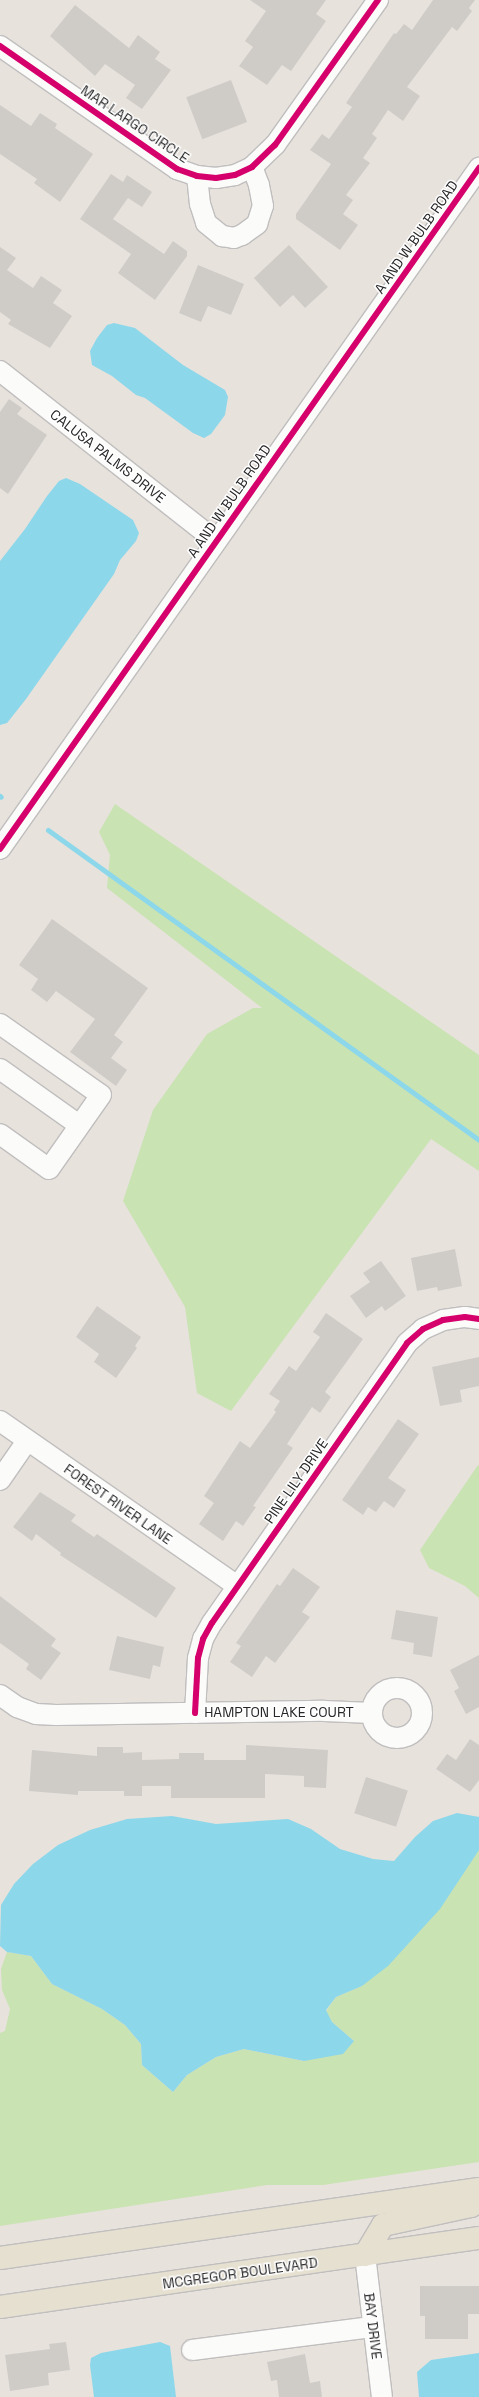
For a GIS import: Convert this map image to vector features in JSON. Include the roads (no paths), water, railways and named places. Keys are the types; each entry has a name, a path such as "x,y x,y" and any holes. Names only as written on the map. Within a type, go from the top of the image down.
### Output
{"main road":[{"path":"0,2258 479,2189"},
{"path":"364,2255 383,2225 471,2206 479,2202"},
{"name":"MCGREGOR BOULEVARD","path":"0,2307 479,2238"}],"street":[{"name":"MAR LARGO CIRCLE","path":"0,46 177,169 197,176 216,178 235,175 252,167 275,145 378,0"},
{"path":"197,176 200,204 206,223 222,236 234,238 242,236 257,224 263,206 259,185 252,167"},
{"name":"A AND W BULB ROAD","path":"0,849 479,168"},
{"name":"CALUSA PALMS DRIVE","path":"0,371 216,541"},
{"path":"0,1024 101,1095 49,1168 0,1134"},
{"path":"0,1069 79,1125"},
{"name":"PINE LILY DRIVE","path":"195,1713 198,1658 203,1640 237,1586 407,1343 423,1329 443,1320 465,1317 479,1319"},
{"name":"FOREST RIVER LANE","path":"0,1421 237,1586"},
{"path":"0,1480 27,1441"},
{"name":"HAMPTON LAKE COURT","path":"0,1695 16,1706 36,1714 372,1713"},
{"name":"BAY DRIVE","path":"364,2255 382,2397"},
{"path":"192,2350 372,2327"}],"water":[{"path":"114,323 135,328 183,365 225,390 228,397 225,415 211,434 204,438 193,433 145,398 136,395 112,376 92,365 90,351 97,338 107,325"},
{"path":"66,478 80,484 133,520 139,533 136,541 120,560 114,574 26,699 7,723 0,725 0,561 25,529 47,496 59,481"},
{"path":"457,1813 479,1817 479,1850 440,1909 388,1966 362,1986 336,1997 326,2010 332,2022 354,2041 343,2054 304,2061 244,2049 216,2057 187,2075 173,2092 142,2065 141,2044 125,2025 102,2009 52,1984 31,1956 7,1952 0,1946 1,1905 14,1884 33,1864 58,1845 90,1830 127,1819 172,1816 216,1824 288,1819 311,1829 340,1849 373,1859 394,1861 415,1837 433,1821"},
{"path":"160,2342 170,2346 176,2397 94,2397 90,2365 91,2358 101,2353"},
{"path":"479,2353 479,2397 419,2397 417,2372 431,2360"}],"waterway":[{"path":"48,830 479,1140"}]}
